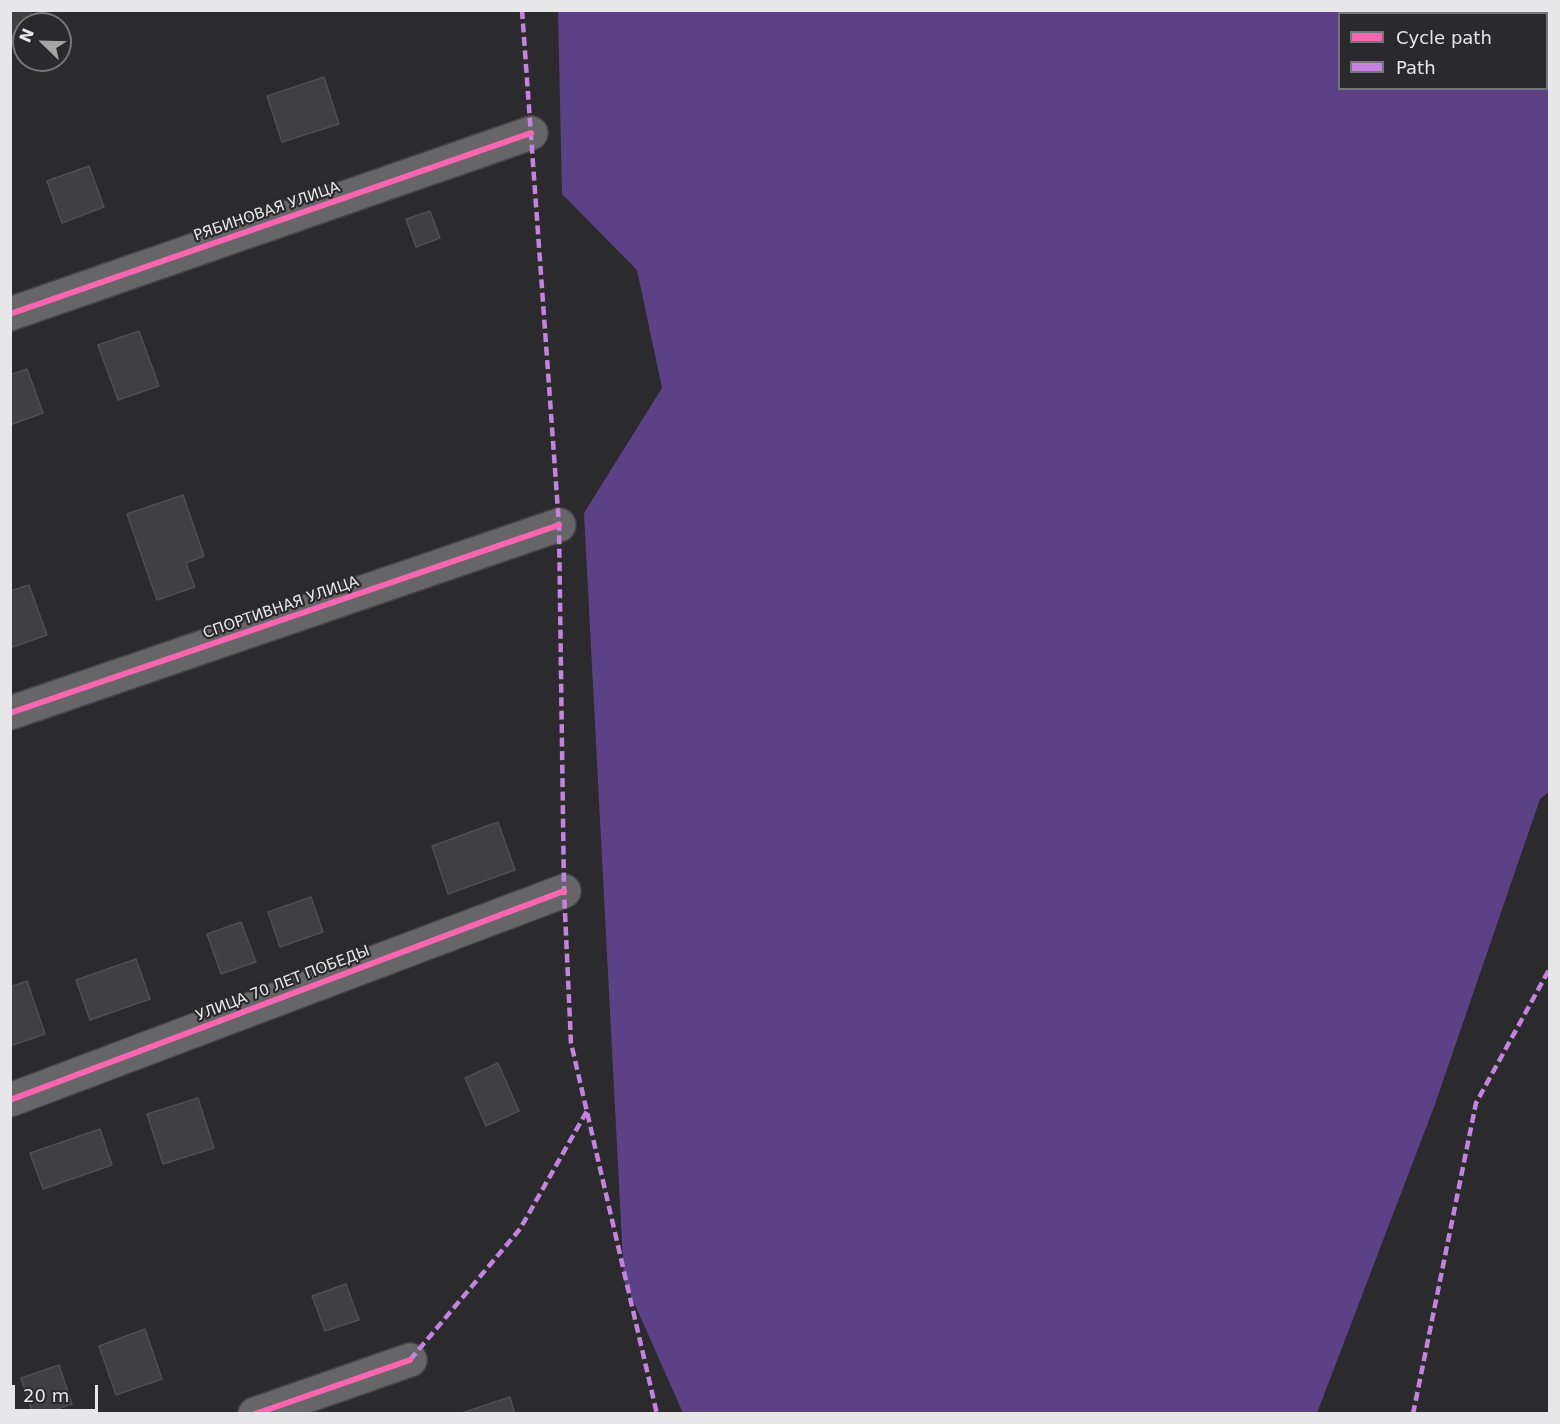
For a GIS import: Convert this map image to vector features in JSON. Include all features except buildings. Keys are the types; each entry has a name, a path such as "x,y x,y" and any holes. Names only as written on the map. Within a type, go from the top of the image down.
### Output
{"street":[{"name":"РЯБИНОВАЯ УЛИЦА","path":"10,314 531,133"},
{"name":"СПОРТИВНАЯ УЛИЦА","path":"10,713 559,525"},
{"name":"УЛИЦА 70 ЛЕТ ПОБЕДЫ","path":"10,1100 564,891"},
{"path":"255,1413 410,1360"}],"shaded area":[{"path":"558,11 1549,11 1549,792 1540,799 1434,1107 1317,1413 683,1413 624,1280 584,513 662,388 637,270 562,194"}],"marked path":[{"path":"522,10 559,525 564,891 571,1043 657,1414"},
{"path":"1413,1414 1476,1103 1550,968"},
{"path":"410,1360 520,1229 587,1111"}],"cycle path":[{"path":"10,314 531,133"},
{"path":"10,713 559,525"},
{"path":"10,1100 564,891"},
{"path":"255,1414 410,1360"}]}
